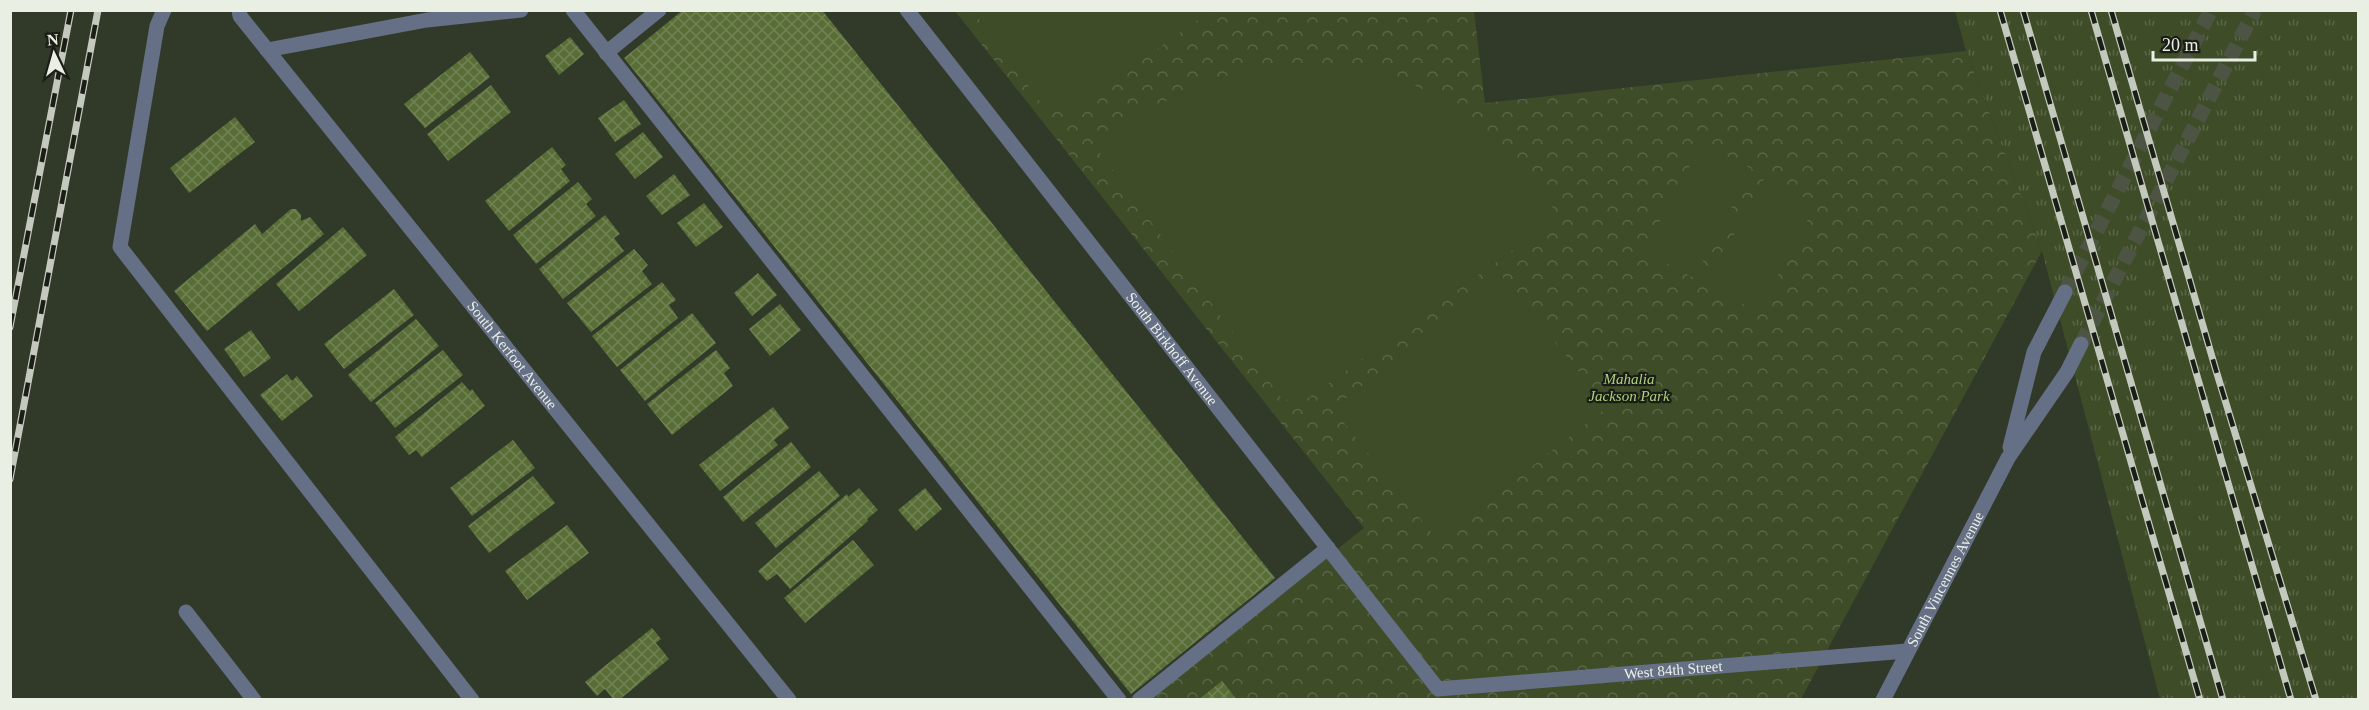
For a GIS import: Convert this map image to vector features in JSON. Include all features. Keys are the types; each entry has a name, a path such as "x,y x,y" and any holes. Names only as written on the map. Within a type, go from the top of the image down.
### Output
{"street":[{"path":"164,10 157,26 120,248 472,699"},
{"name":"South Kerfoot Avenue","path":"238,10 240,16 267,50 789,699"},
{"path":"267,50 427,20 521,10"},
{"path":"573,10 1119,699"},
{"path":"606,53 659,10"},
{"name":"South Birkhoff Avenue","path":"907,10 1438,689"},
{"name":"South Vincennes Avenue","path":"2008,458 2034,352 2065,292"},
{"name":"South Vincennes Avenue","path":"1883,699 2008,458 2067,372 2081,344"},
{"path":"1139,699 1328,548"},
{"path":"186,612 254,699"},
{"name":"West 84th Street","path":"1438,689 1907,651"}],"green space":[{"name":"Mahalia Jackson Park","path":"955,11 1474,11 1485,103 1966,51 2042,251 1801,699 1149,699 1364,528"},
{"path":"973,11 1210,11 1072,111 1048,112"},
{"path":"1955,11 2358,11 2358,699 2160,699 2042,251 1966,51"},
{"path":"1300,63 1344,64 1384,73 1415,86 1443,102 1469,120 1493,142 1560,216 1307,399 1283,400 1095,146 1129,122 1182,93 1247,70"},
{"path":"1702,143 1752,169 1694,278 1644,251"},
{"path":"1765,177 1816,204 1758,312 1707,285"},
{"path":"1501,275 1607,407 1438,541 1333,409"}],"building":[{"path":"683,10 822,10 1275,578 1131,694 624,58"},
{"path":"570,37 584,54 559,75 545,56"},
{"path":"470,52 490,77 425,128 404,104"},
{"path":"491,85 511,112 448,161 427,134"},
{"path":"624,100 641,124 615,142 598,118"},
{"path":"235,117 255,142 189,193 170,168"},
{"path":"643,132 663,157 635,179 615,154"},
{"path":"552,147 566,165 561,169 570,181 509,231 485,201"},
{"path":"674,174 690,195 662,215 646,196"},
{"path":"578,182 592,199 586,204 596,216 536,264 513,235"},
{"path":"704,203 723,227 696,247 677,223"},
{"path":"291,209 296,209 301,215 301,221 310,217 324,234 207,331 174,291 255,224 262,234"},
{"path":"605,215 620,234 614,238 624,251 563,299 539,269"},
{"path":"343,227 367,255 299,311 276,284"},
{"path":"634,249 648,265 642,271 652,284 591,332 567,303"},
{"path":"758,273 777,295 752,316 734,293"},
{"path":"662,282 676,300 669,305 678,318 617,367 592,336"},
{"path":"394,289 414,315 344,369 324,344"},
{"path":"780,304 801,330 770,356 749,329"},
{"path":"692,313 716,343 645,401 620,370"},
{"path":"416,319 439,346 371,402 348,375"},
{"path":"251,330 271,358 244,377 224,349"},
{"path":"443,350 463,375 395,428 375,403"},
{"path":"716,350 730,368 724,373 733,386 672,435 647,404"},
{"path":"287,374 292,381 297,376 313,396 282,421 260,395"},
{"path":"462,382 470,391 472,389 485,406 422,457 416,450 409,455 395,437"},
{"path":"773,407 789,428 774,440 778,445 720,491 699,465"},
{"path":"513,440 535,468 472,516 450,488"},
{"path":"791,442 811,467 743,522 723,497"},
{"path":"819,471 840,496 776,548 755,523"},
{"path":"533,476 555,503 489,553 468,526"},
{"path":"859,488 878,510 867,519 868,521 790,589 777,574 767,581 758,571 847,494 848,497"},
{"path":"925,488 942,509 916,531 898,510"},
{"path":"567,525 589,553 527,600 505,571"},
{"path":"853,540 874,565 805,623 784,598"},
{"path":"652,628 661,639 656,643 669,659 619,700 614,700 605,689 597,696 585,682"},
{"path":"1222,681 1237,700 1198,700"}],"tunnel":[{"path":"2065,292 2211,10"},
{"path":"2081,344 2255,10"}],"railway":[{"path":"10,327 71,10"},
{"path":"10,479 98,10"},
{"path":"2000,10 2200,700"},
{"path":"2023,10 2223,700"},
{"path":"2091,10 2291,700"},
{"path":"2111,10 2215,367 2316,700"}]}
